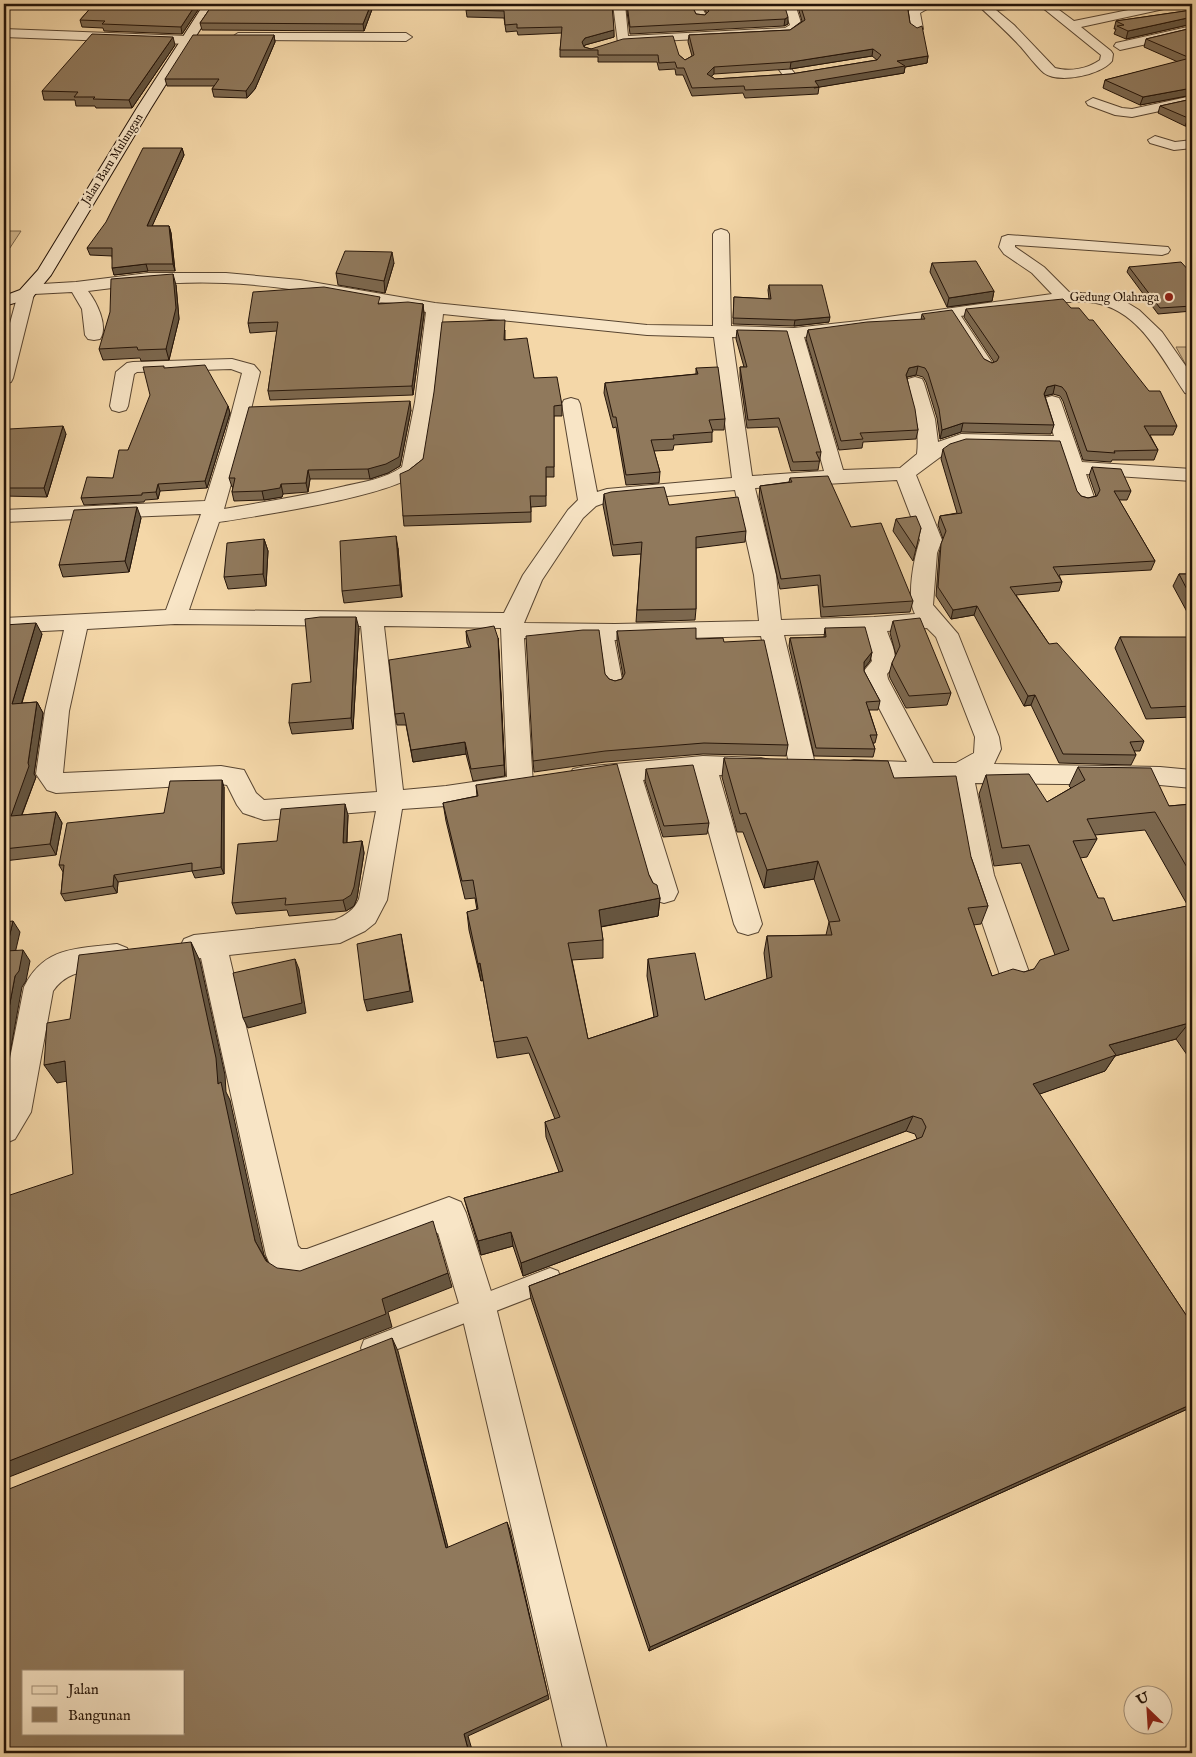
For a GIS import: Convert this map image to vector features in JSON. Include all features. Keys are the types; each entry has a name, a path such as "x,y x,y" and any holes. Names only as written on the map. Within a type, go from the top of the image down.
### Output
{"street":[{"name":"Jalan Baru Mulungan","path":"29,292 45,272 144,108 210,4"},
{"path":"619,4 622,40"},
{"path":"694,4 701,17"},
{"path":"606,45 622,40 701,35 759,34 788,30 796,26 789,4"},
{"path":"917,30 914,11 930,4"},
{"path":"1028,4 986,7 1010,28 1050,71 1062,74 1084,72 1106,62 1107,54 1073,25 1044,4"},
{"path":"1073,25 1173,4"},
{"path":"1120,46 1192,30"},
{"path":"4,32 189,38 208,36"},
{"path":"759,34 794,74 772,76"},
{"path":"701,35 706,51"},
{"path":"680,36 684,53"},
{"path":"227,37 406,37"},
{"path":"1092,102 1120,112 1132,112 1192,100"},
{"path":"1155,140 1174,146 1192,144"},
{"path":"721,234 722,332 743,482 765,575 771,628 819,768"},
{"path":"1065,297 1038,270 1010,251 1007,246 1008,240 1162,250"},
{"path":"4,301 29,292 148,278 226,278 308,286 435,308 648,330 794,333 859,326 1065,297 1104,300 1121,306 1133,314 1157,336 1192,389"},
{"path":"76,287 88,300 91,307 94,335"},
{"path":"4,378 29,292"},
{"path":"4,516 213,512 336,494 402,477 412,469 415,402 435,308"},
{"path":"794,333 835,476"},
{"path":"119,406 125,372 133,367 232,364 248,369 250,372 253,409 175,617"},
{"path":"915,383 928,424 927,456"},
{"path":"1052,402 1085,500"},
{"path":"571,404 589,502"},
{"path":"539,783 513,625 531,580 575,514 589,502 607,496 743,482 905,474 940,448 961,440 1066,442"},
{"path":"1074,467 1192,476"},
{"path":"905,474 931,540 926,553 922,605 946,634 987,736 988,749 985,758 960,773"},
{"path":"4,626 175,617 372,618 606,632 874,625 932,619"},
{"path":"4,1129 15,1112 39,987 50,972 69,962 340,931 365,915 373,900 391,800 372,618"},
{"path":"77,622 56,711 49,774 56,783 221,775 235,777 241,785 247,802 256,809 264,810 446,796 628,771 703,765 924,770 960,773 1160,776 1192,779"},
{"path":"874,625 884,658 884,663 875,672 876,679 924,770"},
{"path":"703,765 748,924"},
{"path":"628,771 664,892"},
{"path":"960,773 980,875 1015,975"},
{"path":"212,945 283,1255 293,1266 306,1266 449,1213 478,1306 586,1753"}],"lane":[{"path":"953,312 989,367"},
{"path":"606,632 615,684"},
{"path":"354,1355 572,1270"}],"shaded area":[{"path":"4,231 21,231 4,257"},
{"path":"1176,347 1192,347 1192,376"}],"building":[{"path":"94,4 196,4 181,27 102,24 105,21 80,20"},
{"path":"213,4 371,4 363,24 200,23"},
{"path":"468,4 612,4 614,30 585,38 582,42 584,47 591,49 623,39 673,36 679,55 685,60 694,55 689,35 790,30 805,20 800,4 907,4 910,23 917,28 922,26 928,56 897,61 905,66 815,81 819,87 745,90 744,86 692,88 684,68 677,68 675,62 659,63 658,55 598,55 598,50 560,50 562,27 517,28 517,24 505,25 504,11 466,10","holes":["873,49 881,55 877,60 791,74 715,79 707,74 714,67 791,62"]},
{"path":"627,4 691,4 696,14 705,15 709,11 705,4 784,4 788,17 785,19 630,27"},
{"path":"1192,10 1192,17 1128,31 1117,26 1124,25 1116,21"},
{"path":"1192,28 1192,88 1143,97 1105,80 1190,58 1146,39"},
{"path":"92,34 173,37 129,100 74,97 78,92 42,91"},
{"path":"193,35 274,35 253,81 246,91 212,89 219,79 165,79"},
{"path":"1192,99 1192,118 1160,106"},
{"path":"143,148 182,148 147,226 169,226 173,264 146,264 112,268 112,248 87,248 106,222"},
{"path":"345,251 392,252 384,281 336,273"},
{"path":"976,261 994,291 949,298 932,263"},
{"name":"Gedung Olahraga","path":"1181,262 1192,274 1192,306 1160,308 1129,267"},
{"path":"173,274 176,308 166,349 138,350 137,347 99,349 110,312 111,279"},
{"path":"769,285 822,285 830,317 795,320 733,318 734,297 771,299"},
{"path":"324,287 380,297 378,304 408,302 423,304 412,386 268,391 278,322 248,323 253,292"},
{"path":"1063,299 1071,308 1079,308 1089,320 1093,320 1149,391 1160,391 1177,426 1144,426 1158,450 1114,451 1115,453 1087,451 1066,392 1062,387 1055,385 1047,387 1044,394 1054,425 963,423 942,430 939,409 928,373 925,368 918,366 909,368 906,375 915,409 918,430 860,433 863,439 841,441 808,330 867,322 925,319 922,314 952,310 984,359 992,363 997,361 999,357 966,309"},
{"path":"505,320 504,340 527,338 534,378 557,377 562,405 554,406 554,467 546,467 546,496 530,496 531,512 403,516 400,474 409,470 423,459 434,392 442,322"},
{"path":"737,330 787,331 821,452 816,452 820,461 793,462 779,418 748,420 740,367 747,367"},
{"path":"205,365 228,406 205,481 158,484 156,492 142,493 142,495 81,498 87,477 113,478 119,450 128,450 150,395 143,367 164,366 164,368"},
{"path":"718,367 725,419 709,420 713,432 673,435 674,439 651,440 660,472 626,475 616,417 613,417 605,383 698,374 696,368"},
{"path":"410,401 399,457 386,464 368,469 308,470 306,483 281,484 280,488 262,491 232,492 235,478 229,478 249,407"},
{"path":"63,426 44,488 4,488 4,442 9,429"},
{"path":"966,439 1060,441 1077,491 1081,496 1088,498 1097,496 1100,490 1092,467 1121,469 1131,491 1114,491 1155,561 1053,567 1062,582 1010,587 1049,644 1057,643 1144,741 1130,742 1136,755 1063,754 1035,695 1028,696 977,606 953,610 938,587 941,544 946,531 940,516 962,513 943,449 950,444"},
{"path":"828,476 851,527 881,523 913,601 823,607 820,575 781,579 760,486 792,482 790,478"},
{"path":"664,487 669,505 738,497 746,531 696,537 696,609 637,610 642,542 613,545 604,494"},
{"path":"137,507 125,561 59,565 74,510"},
{"path":"916,516 921,528 916,549 896,519"},
{"path":"396,536 400,585 342,591 340,541"},
{"path":"264,539 263,574 224,577 227,543"},
{"path":"1179,574 1192,574 1192,599"},
{"path":"356,617 351,718 289,723 292,684 311,682 305,619"},
{"path":"920,618 951,693 909,696 893,666 892,663 900,646 893,621"},
{"path":"36,623 12,704 37,702 29,766 11,816 56,812 50,844 4,849 4,625"},
{"path":"494,626 498,638 504,765 471,769 465,742 411,750 404,713 395,714 389,660 471,647 466,631"},
{"path":"865,627 872,652 864,662 864,671 880,701 866,702 877,735 870,735 875,749 816,748 790,638 826,637 825,628"},
{"path":"696,628 696,639 723,638 724,642 764,640 788,745 704,743 605,751 533,761 526,636 599,630 605,674 609,679 615,681 622,679 625,673 617,631"},
{"path":"1120,637 1191,637 1192,706 1151,708"},
{"path":"724,758 888,761 894,778 956,776 971,857 988,906 968,908 992,976 1013,969 1024,972 1034,969 1040,960 1069,950 1029,845 1002,848 986,775 1029,774 1047,802 1085,780 1078,767 1151,768 1169,806 1192,804 1192,876 1155,812 1087,819 1097,839 1073,841 1098,898 1104,898 1113,921 1192,905 1192,1028 1189,1023 1109,1045 1116,1055 1033,1084 1192,1324 1192,1404 650,1647 529,1286 922,1137 926,1127 922,1119 913,1116 521,1263 511,1232 478,1241 464,1198 563,1171 545,1122 560,1117 527,1037 494,1042 480,963 478,964 467,912 478,909 473,880 462,881 443,803 478,796 476,785 617,764 649,875 653,883 657,885 660,898 599,910 603,940 568,943 588,1039 658,1016 648,959 695,953 705,1000 772,977 767,936 832,935 829,922 840,921 818,861 767,870 746,813 740,814"},
{"path":"693,765 709,823 664,826 646,769"},
{"path":"222,780 221,867 192,871 192,863 114,875 113,886 61,894 64,865 59,865 67,823 164,813 170,781"},
{"path":"345,804 343,843 362,841 351,895 343,900 285,905 286,898 232,903 238,844 277,841 281,809"},
{"path":"13,921 6,951 23,950 19,971 15,976 4,1035 4,922"},
{"path":"401,934 410,991 364,1000 357,944"},
{"path":"191,942 216,1058 218,1084 221,1082 255,1241 266,1261 277,1268 300,1271 433,1221 448,1273 382,1299 386,1314 4,1463 4,1197 73,1174 65,1061 44,1065 47,1023 70,1019 79,955"},
{"path":"295,959 302,1003 243,1018 233,973"},
{"path":"392,1338 446,1548 507,1522 548,1695 464,1734 469,1753 4,1753 4,1491"}],"place":[{"name":"Gedung Olahraga","path":"1169,297"}]}
